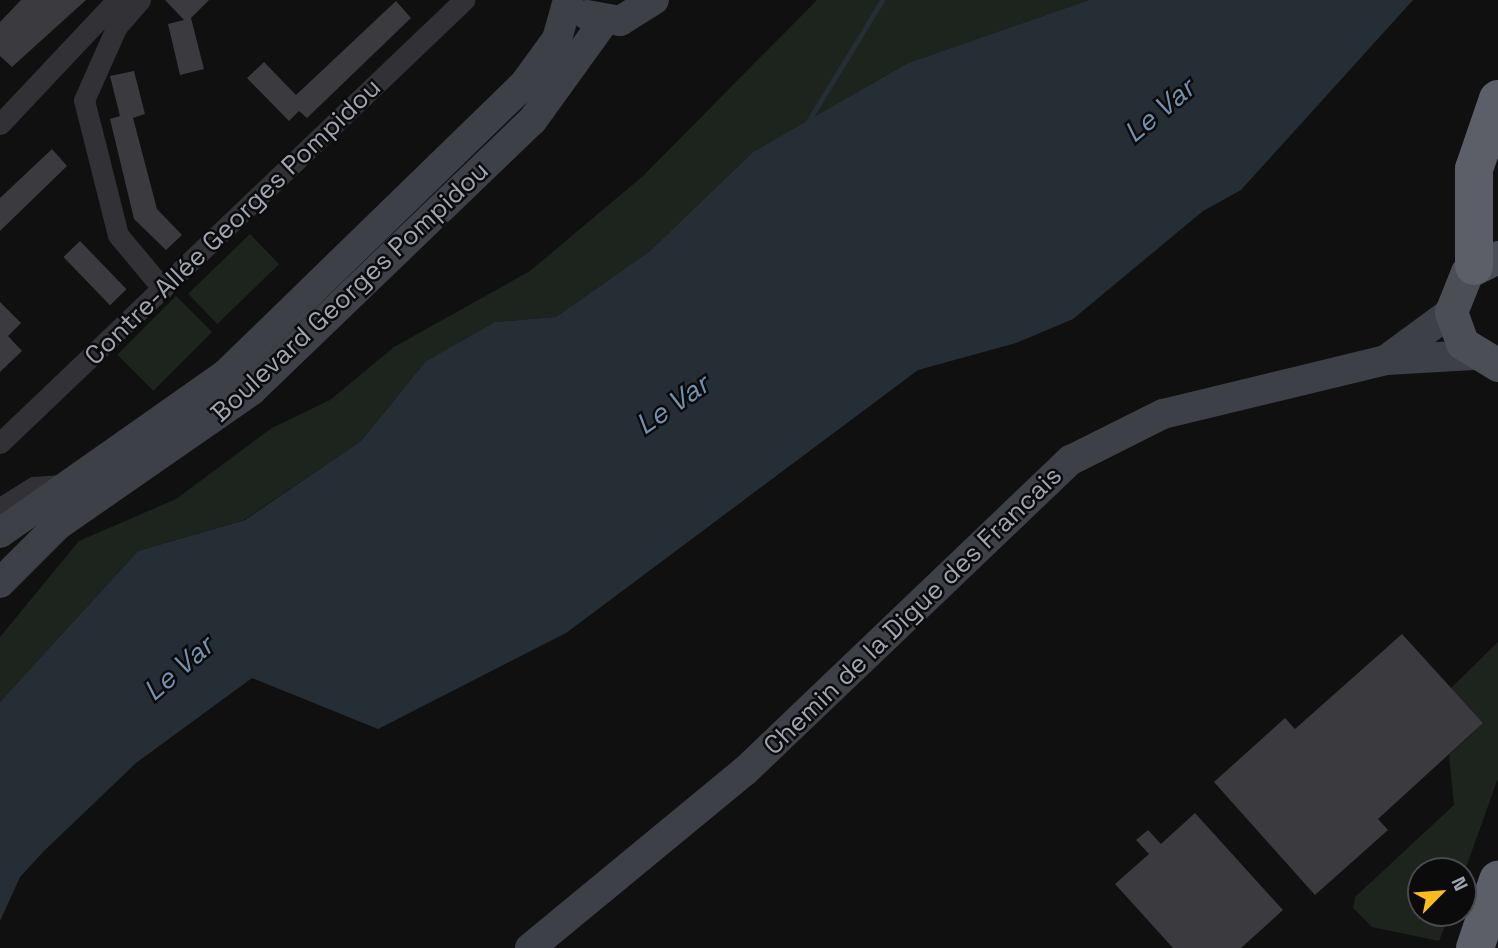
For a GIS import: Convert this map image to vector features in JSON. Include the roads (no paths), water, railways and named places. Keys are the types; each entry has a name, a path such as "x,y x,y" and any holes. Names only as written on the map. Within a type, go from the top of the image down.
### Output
{"highway":[{"path":"1486,261 1474,169 1498,99"},
{"path":"1498,148 1492,172 1498,218"},
{"path":"1475,948 1498,880"}],"main road":[{"path":"568,0 604,21 635,16 654,0"},
{"name":"Boulevard Georges Pompidou","path":"0,533 62,485 195,398 245,356 525,83 557,39 568,0"},
{"name":"Boulevard Georges Pompidou","path":"0,583 58,525 252,390 533,121 604,21"},
{"path":"1486,261 1455,290 1451,312 1454,328 1486,360"},
{"path":"1386,360 1451,312"},
{"path":"1386,360 1486,360"},
{"name":"Chemin de la Digue des Francais","path":"530,948 745,771 1071,460 1163,414 1386,360"}],"street":[{"path":"4,110 117,0"},
{"path":"140,0 117,26 84,100 118,235 163,289"},
{"name":"Contre-Allée Georges Pompidou","path":"0,443 464,0"},
{"path":"0,509 34,488 62,485"}],"water":[{"name":"Le Var","path":"1089,0 1413,0 1241,190 1203,211 1073,319 1016,343 918,370 566,633 378,729 252,678 136,763 44,851 20,877 0,921 0,702 138,551 245,520 361,441 426,361 495,322 556,317 650,251 753,152 908,63"}],"waterway":[{"path":"804,128 882,0"}]}
